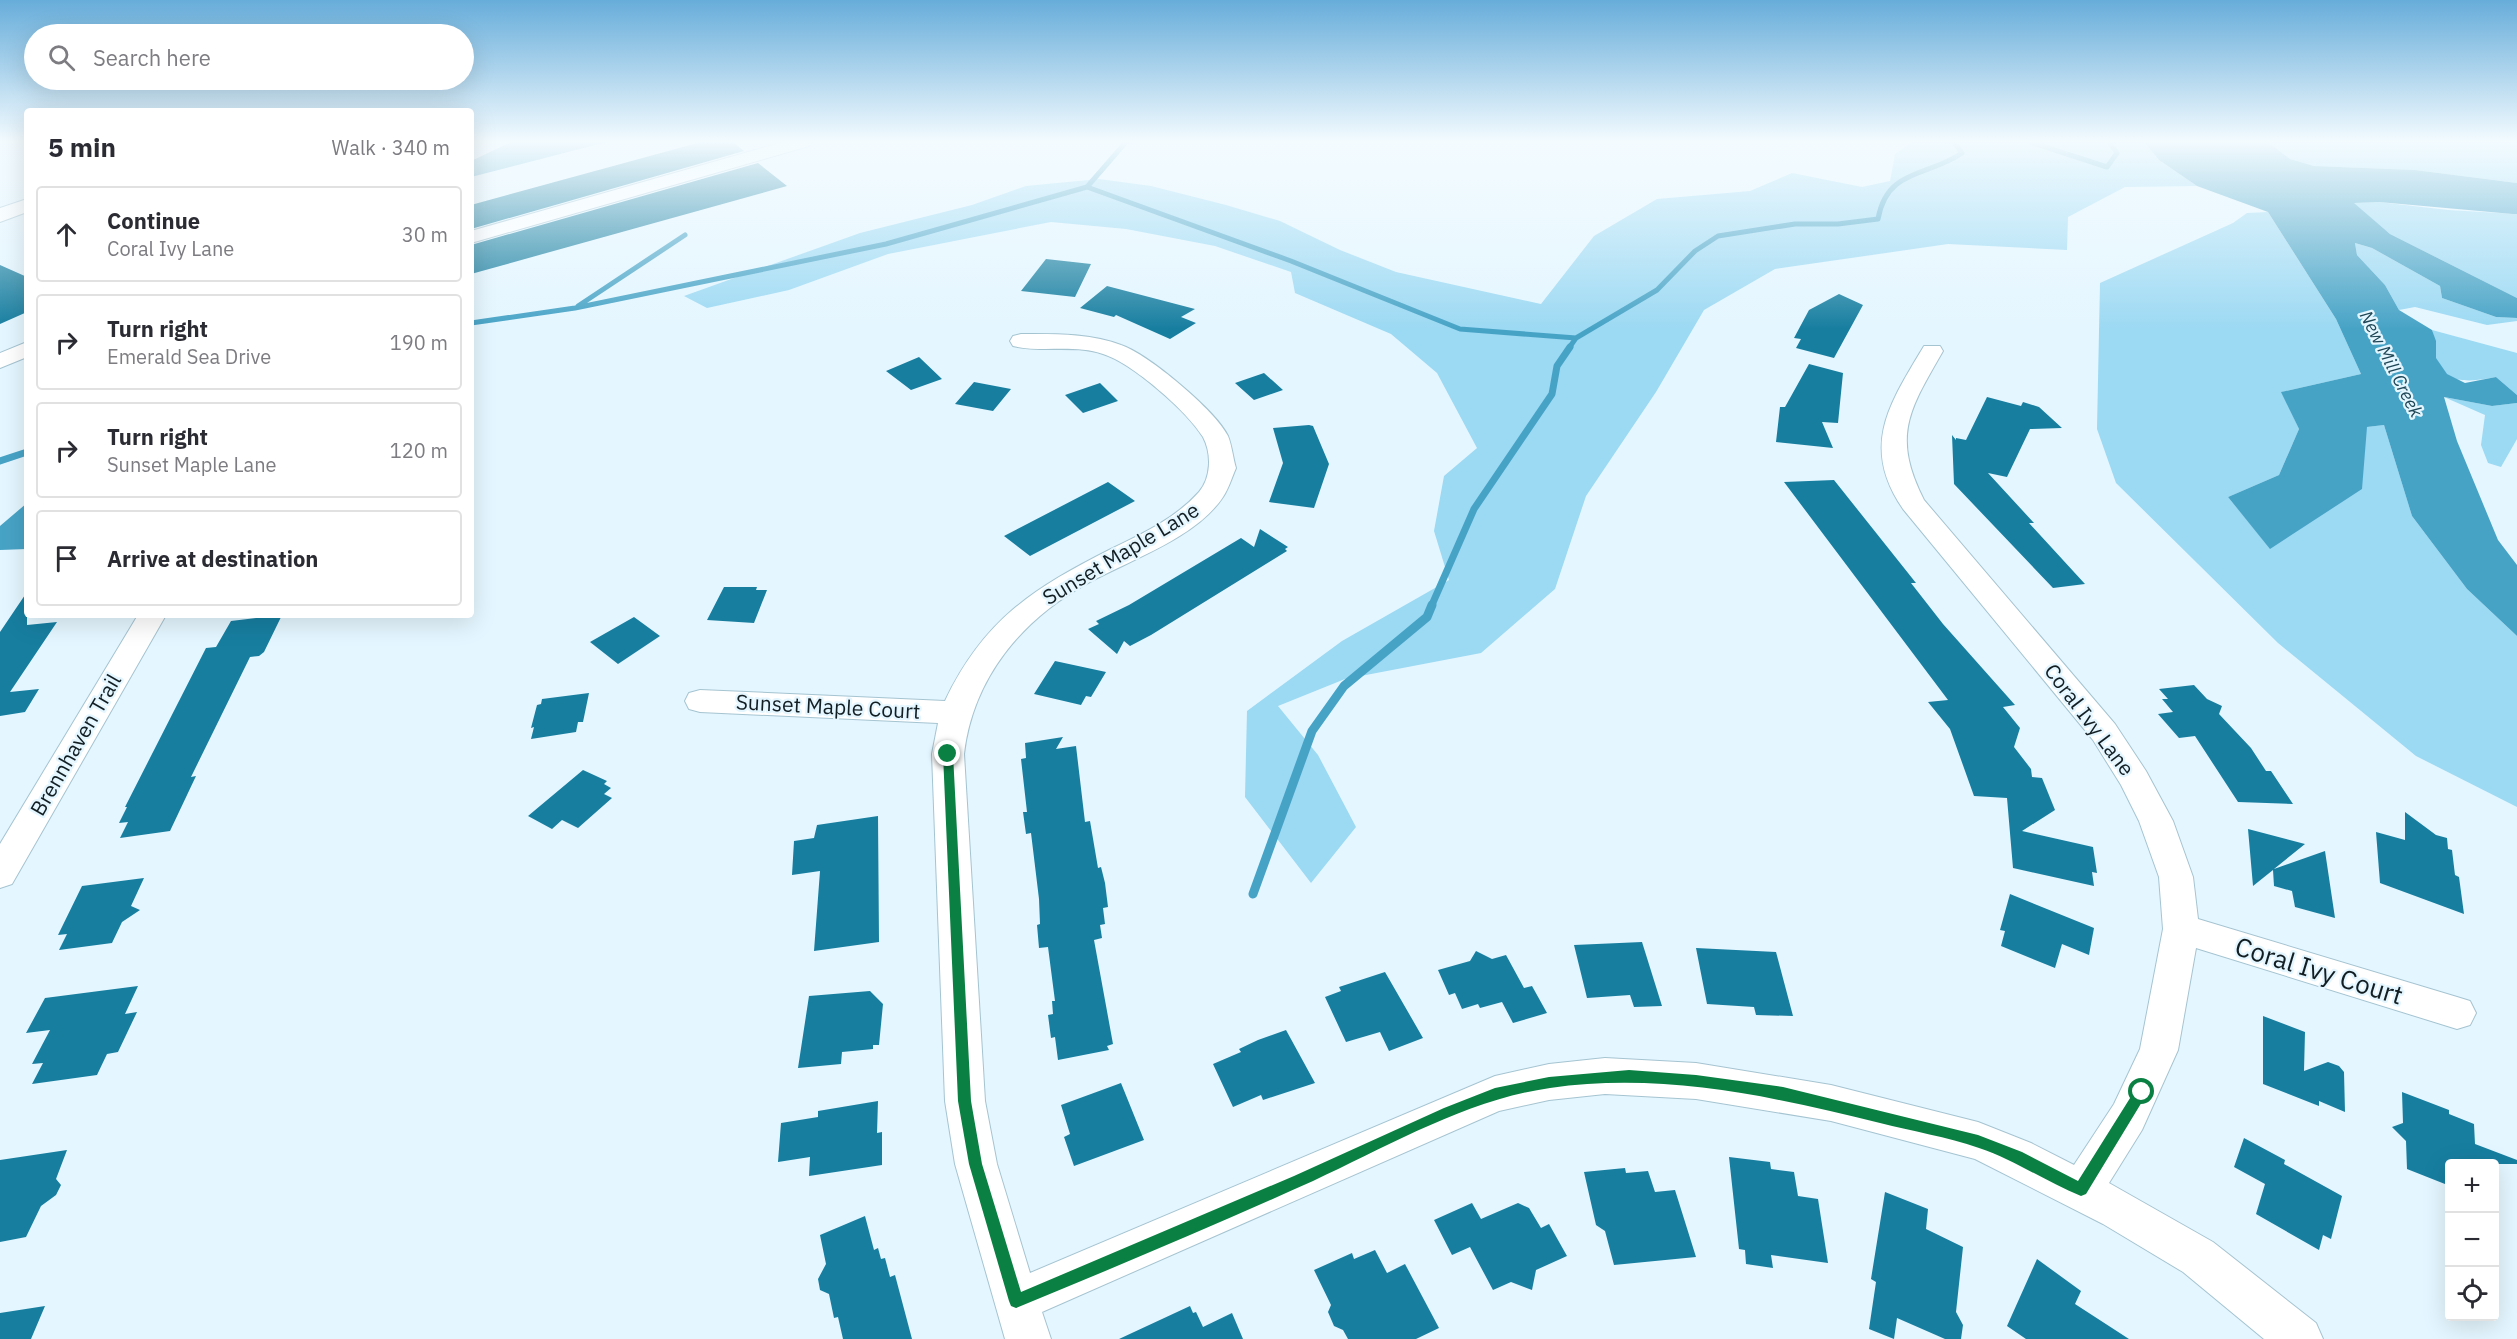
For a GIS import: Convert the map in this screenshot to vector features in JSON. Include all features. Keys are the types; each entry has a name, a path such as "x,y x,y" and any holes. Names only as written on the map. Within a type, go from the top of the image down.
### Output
{"street":[{"path":"474,236 585,204"},
{"path":"0,215 24,205"},
{"name":"Sunset Maple Lane","path":"1021,341 1094,345 1122,352 1140,364 1210,427 1223,449 1224,473 1212,497 1187,518 1050,594 1017,622 976,673 955,712 948,754 965,1101 976,1164 1028,1339"},
{"path":"0,361 24,350"},
{"name":"Coral Ivy Lane","path":"1932,351 1894,423 1891,441 1899,482 1912,503 2104,732 2135,780 2156,821 2176,878 2181,929 2173,984 2159,1050 2128,1117 2081,1190"},
{"name":"Brennhaven Trail","path":"0,874 150,618"},
{"name":"Sunset Maple Court","path":"700,701 955,712"},
{"name":"Coral Ivy Court","path":"2181,929 2457,1013"},
{"path":"1016,1301 1495,1094 1549,1083 1605,1076 1696,1081 1831,1103 1978,1141 2017,1157 2118,1209 2198,1257 2300,1339"}],"shaded area":[{"path":"973,204 1224,204 1280,221 1340,250 1396,272 1541,304 1594,236 1648,204 2092,204 2068,217 2067,250 1948,244 1775,269 1704,310 1656,392 1586,496 1555,589 1481,653 1345,679 1278,706 1318,755 1356,827 1311,883 1245,797 1247,711 1342,641 1449,580 1434,531 1444,476 1477,448 1437,373 1391,334 1295,293 1291,272 1215,246 1126,229 1051,222 888,254 789,290 707,308 684,296 860,233"},
{"path":"2355,204 2400,204 2517,214 2517,298 2390,234"},
{"path":"2268,212 2336,319 2361,374 2282,392 2299,429 2279,475 2228,497 2270,548 2367,427 2384,425 2412,516 2467,589 2517,636 2517,807 2416,756 2278,643 2116,483 2097,429 2100,283 2233,223 2247,213"},
{"path":"2355,243 2372,248 2440,286 2442,298 2496,317 2517,318 2517,321 2487,325 2415,307 2399,310 2385,285 2357,255"},
{"path":"2432,330 2517,353 2517,395 2496,377 2461,380 2445,374 2435,358"},
{"path":"2444,397 2492,406 2517,403 2517,439 2501,467 2488,463 2481,445 2485,415"}],"water":[{"name":"New Mill Creek","path":"2247,204 2356,204 2390,234 2517,298 2517,318 2496,317 2442,298 2440,286 2372,248 2355,243 2357,255 2385,285 2399,310 2432,330 2436,341 2436,358 2447,374 2465,383 2496,377 2517,395 2517,403 2492,406 2444,397 2457,441 2498,540 2517,565 2517,636 2467,589 2412,516 2384,425 2367,427 2362,489 2270,549 2228,497 2279,475 2299,429 2281,392 2361,374 2336,319 2268,212"},
{"path":"2408,204 2517,204 2517,214"},
{"path":"24,506 24,549 0,550 0,526"}],"building":[{"path":"474,204 557,204 474,228"},
{"path":"613,204 721,204 474,273 474,244"},
{"path":"1046,259 1091,264 1075,297 1021,291"},
{"path":"0,265 24,276 24,313 0,324"},
{"path":"1107,286 1195,309 1181,317 1196,323 1170,339 1116,315 1114,317 1080,308"},
{"path":"1839,294 1863,305 1834,358 1796,348 1801,339 1794,338 1809,310"},
{"path":"919,357 942,379 911,390 886,371"},
{"path":"1809,364 1843,373 1838,423 1822,422 1833,448 1776,442 1780,407 1785,407"},
{"path":"1264,373 1283,390 1254,400 1235,383"},
{"path":"974,382 1011,389 993,411 955,404"},
{"path":"1100,383 1118,401 1083,413 1065,395"},
{"path":"1987,397 2021,406 2023,402 2039,407 2062,428 2030,429 2007,477 1988,473 2034,523 2029,523 2085,584 2053,588 1954,484 1952,435 1956,440 1956,438 1966,440"},
{"path":"1313,426 1329,464 1314,508 1269,502 1283,463 1273,428"},
{"path":"1834,480 1916,583 1911,583 1943,624 2015,705 2003,707 2020,728 2014,747 2031,769 2032,777 2042,778 2055,810 2022,831 2093,847 2097,873 2092,872 2094,886 2013,868 2007,798 1974,796 1950,729 1928,702 1948,700 1784,482"},
{"path":"1108,482 1135,501 1030,556 1004,536"},
{"path":"1260,529 1288,547 1285,549 1287,551 1151,635 1130,646 1124,641 1117,654 1088,629 1099,624 1096,621 1129,605 1241,538 1254,547"},
{"path":"724,587 757,587 756,590 767,590 754,623 707,620"},
{"path":"24,596 24,618 27,618 27,625 57,622 10,692 39,689 25,712 0,716 0,632"},
{"path":"634,617 660,636 618,664 590,642"},
{"path":"281,618 264,652 259,656 250,657 191,777 196,776 170,831 120,838 128,822 119,823 127,807 125,807 206,648 216,647 231,621"},
{"path":"1055,661 1106,672 1091,697 1086,696 1081,705 1034,694"},
{"path":"2194,685 2207,699 2222,706 2219,714 2251,748 2266,771 2271,771 2293,804 2238,802 2195,736 2179,738 2158,714 2173,712 2162,699 2168,699 2159,689"},
{"path":"589,693 583,722 578,722 576,732 531,739 534,727 531,728 537,705 541,704 542,699"},
{"path":"1063,737 1056,749 1076,746 1085,822 1090,821 1098,868 1101,867 1105,883 1108,907 1103,908 1105,924 1100,925 1102,938 1094,940 1113,1044 1107,1046 1109,1050 1058,1060 1055,1037 1051,1038 1048,1015 1053,1014 1052,1001 1055,1001 1048,947 1039,948 1037,925 1040,924 1039,899 1031,833 1026,834 1023,812 1027,812 1021,759 1026,758 1025,743"},
{"path":"583,770 607,781 604,784 611,788 604,794 612,798 578,828 562,820 552,829 528,816"},
{"path":"2405,812 2436,835 2447,838 2448,849 2452,850 2455,875 2459,877 2464,914 2380,883 2376,832 2405,840"},
{"path":"878,816 879,942 814,951 820,871 792,875 794,841 814,838 817,825"},
{"path":"2248,829 2305,844 2274,869 2325,851 2335,918 2295,907 2292,891 2274,886 2273,870 2253,886"},
{"path":"144,878 131,906 140,910 122,922 112,943 59,950 67,934 58,935 82,886"},
{"path":"2010,894 2094,928 2089,955 2062,944 2055,968 2001,946 2005,931 2000,930"},
{"path":"1642,942 1662,1006 1634,1007 1630,995 1587,998 1574,945"},
{"path":"1696,948 1776,952 1793,1016 1756,1015 1754,1007 1707,1004"},
{"path":"1476,951 1492,959 1506,955 1524,988 1532,986 1547,1013 1513,1023 1502,1002 1480,1008 1478,1004 1462,1009 1455,993 1449,995 1438,970 1470,961"},
{"path":"1385,972 1423,1038 1389,1051 1380,1032 1346,1042 1325,997 1341,991 1339,987"},
{"path":"138,986 125,1014 137,1012 118,1052 107,1054 97,1075 32,1084 43,1063 32,1064 50,1030 26,1033 45,998"},
{"path":"870,991 883,1004 879,1045 873,1045 873,1049 842,1052 841,1064 798,1068 809,996"},
{"path":"2263,1016 2305,1032 2304,1071 2328,1062 2339,1066 2344,1072 2345,1112 2319,1101 2319,1106 2263,1084"},
{"path":"1286,1030 1315,1083 1263,1100 1261,1095 1233,1107 1213,1064 1241,1052 1239,1049 1258,1040"},
{"path":"1121,1083 1144,1140 1074,1166 1064,1137 1070,1134 1061,1105"},
{"path":"2402,1092 2449,1110 2449,1114 2474,1124 2475,1144 2517,1160 2517,1164 2499,1164 2499,1159 2445,1159 2445,1184 2407,1169 2406,1141 2392,1127 2403,1123"},
{"path":"878,1101 877,1133 882,1132 882,1165 809,1176 810,1157 778,1162 781,1123 818,1117 818,1111"},
{"path":"2244,1138 2285,1160 2284,1164 2342,1196 2331,1239 2323,1235 2319,1250 2256,1214 2265,1184 2234,1167"},
{"path":"67,1150 56,1179 61,1185 56,1195 41,1206 26,1237 0,1242 0,1160"},
{"path":"1729,1157 1770,1162 1771,1169 1794,1172 1798,1196 1818,1199 1828,1263 1771,1255 1773,1268 1746,1264 1745,1250 1739,1249"},
{"path":"1625,1168 1626,1173 1648,1171 1655,1192 1675,1190 1696,1257 1614,1265 1605,1231 1596,1225 1584,1172"},
{"path":"1885,1192 1928,1209 1926,1229 1963,1247 1956,1312 1963,1325 1961,1339 1945,1339 1897,1318 1894,1339 1869,1329 1876,1282 1871,1279"},
{"path":"1472,1203 1481,1219 1518,1203 1529,1208 1541,1228 1549,1224 1567,1256 1536,1270 1532,1290 1511,1282 1493,1290 1470,1247 1452,1255 1434,1220"},
{"path":"865,1216 874,1250 878,1248 881,1259 885,1258 890,1277 895,1275 912,1339 843,1339 838,1317 834,1318 829,1294 820,1290 818,1279 826,1264 820,1235"},
{"path":"1375,1250 1387,1273 1405,1264 1439,1328 1416,1339 1348,1339 1343,1330 1334,1326 1328,1312 1331,1305 1314,1270 1352,1253 1354,1259"},
{"path":"2037,1259 2081,1291 2075,1304 2129,1339 2026,1339 2007,1326"},
{"path":"45,1306 31,1339 0,1339 0,1313"},
{"path":"1190,1306 1193,1313 1196,1312 1203,1327 1232,1313 1243,1339 1119,1339"}],"waterway":[{"path":"474,323 575,308 886,244 1025,204"},
{"path":"1135,204 1291,261 1460,329 1576,338"},
{"path":"1576,338 1657,290 1695,251 1718,236 1795,224 1838,224 1878,219 1883,204"},
{"path":"578,306 685,235"},
{"path":"1569,348 1576,338"},
{"path":"1431,607 1474,509 1552,394 1557,366 1570,347"},
{"path":"0,461 24,453"},
{"path":"1253,894 1312,731 1344,686 1427,617 1432,605"}],"route":[{"path":"948,754 965,1101 976,1164 1016,1301 1495,1094 1549,1083 1605,1076 1629,1076 1696,1081 1783,1093 1978,1141 2017,1157 2081,1190 2142,1092"}]}
